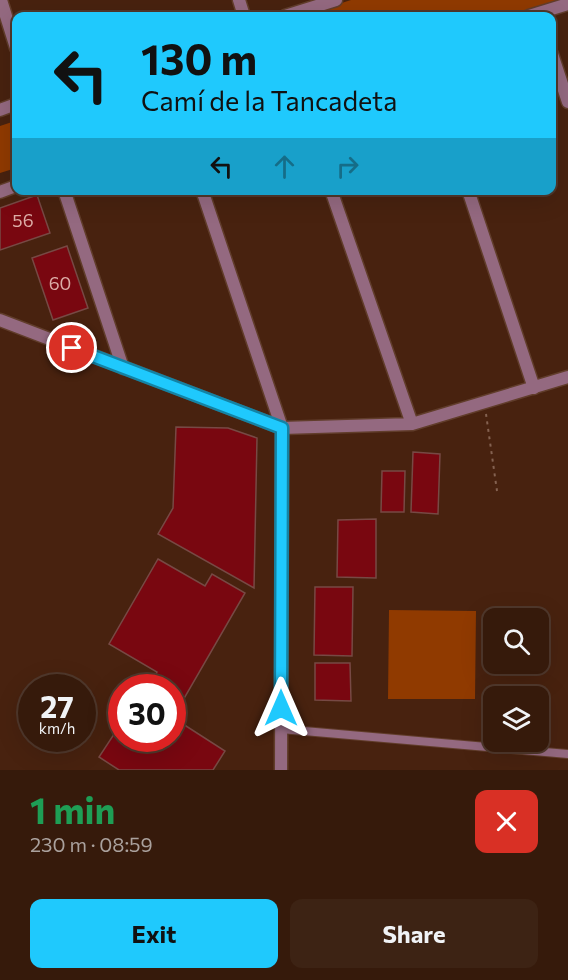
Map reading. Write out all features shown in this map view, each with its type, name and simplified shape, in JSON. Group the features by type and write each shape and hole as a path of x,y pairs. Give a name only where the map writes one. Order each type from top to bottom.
{"street":[{"path":"1,0 12,35"},
{"path":"298,12 336,0"},
{"path":"547,12 568,4"},
{"path":"556,66 568,102"},
{"path":"66,195 123,368"},
{"path":"204,195 282,428 281,770"},
{"path":"333,195 412,424"},
{"path":"470,195 534,388"},
{"path":"0,320 282,428 412,424 568,377"}],"lane":[{"path":"281,729 568,754"}],"path":[{"path":"484,403 497,491"}],"shaded area":[{"path":"351,0 558,0 521,12 314,12"},
{"path":"12,122 12,169 0,173 0,126"},
{"path":"389,610 476,611 475,699 388,699"}],"building":[{"path":"37,195 50,233 0,250 0,208"},
{"path":"67,246 88,308 53,320 32,258"},
{"path":"176,427 228,428 257,438 254,588 158,534 173,508"},
{"path":"413,452 440,454 438,514 411,512"},
{"path":"382,471 405,471 404,512 381,512"},
{"path":"376,519 376,578 337,577 338,520"},
{"path":"158,559 205,586 212,574 245,593 186,695 186,674 156,674 157,672 109,644"},
{"path":"315,587 353,587 352,656 314,655"},
{"path":"315,663 350,663 351,701 315,700"},
{"path":"186,726 225,751 213,770 119,770 99,757 108,743 108,752 186,752"}],"route":[{"path":"72,348 282,428 281,708"}]}
